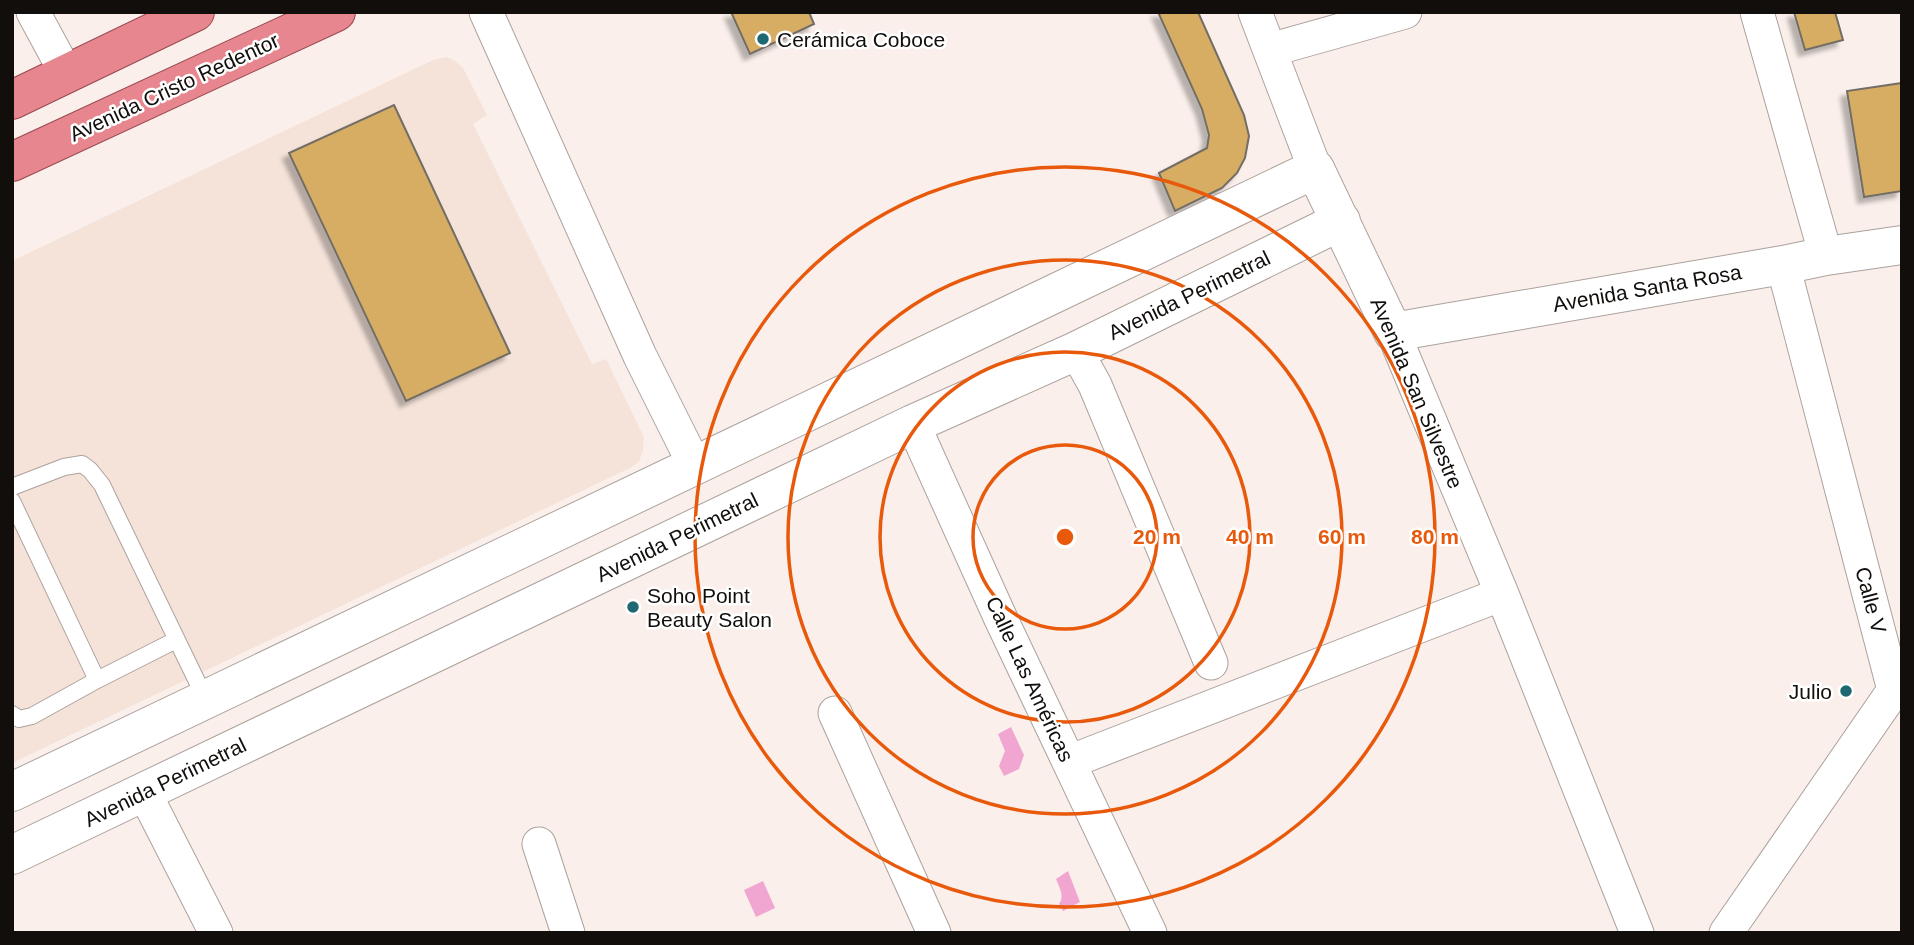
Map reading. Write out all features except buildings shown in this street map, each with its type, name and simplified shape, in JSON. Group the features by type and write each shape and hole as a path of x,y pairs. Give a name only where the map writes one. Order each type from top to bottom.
{"highway":[{"path":"12,100 195,12"},
{"name":"Avenida Cristo Redentor","path":"12,162 336,12"}],"street":[{"path":"33,12 66,73"},
{"path":"486,12 640,356 695,466"},
{"name":"Avenida San Silvestre","path":"1255,12 1315,169 1393,332 1502,594 1637,933"},
{"path":"1270,50 1405,12"},
{"path":"1757,12 1826,256"},
{"path":"12,792 1315,169"},
{"name":"Avenida Perimetral","path":"12,855 913,424 1076,351 1341,221"},
{"name":"Avenida Santa Rosa","path":"1393,332 1902,245"},
{"name":"Calle V","path":"1726,933 1894,690 1783,265"},
{"path":"1076,351 1094,385 1211,663"},
{"path":"790,421 815,471"},
{"name":"Calle Las Américas","path":"913,424 1001,620 1150,933"},
{"path":"1069,762 1502,594"},
{"path":"218,694 258,737"},
{"path":"835,713 934,933"},
{"path":"144,792 216,933"},
{"path":"539,844 568,933"}],"lane":[{"path":"12,487 64,467 82,464 90,470 102,485 176,640 218,694"},
{"path":"12,501 97,680"},
{"path":"12,714 19,719 33,716 176,640"}],"shaded area":[{"path":"446,57 463,68 487,115 473,124 592,364 606,359 644,437 639,462 12,763 12,261 433,60"},
{"path":"1011,727 1024,755 1019,769 1004,776 999,766 1005,751 998,734"},
{"path":"1068,871 1080,902 1063,911 1059,904 1061,895 1056,879"},
{"path":"763,881 775,908 756,917 744,890"}],"place":[{"name":"Cerámica Coboce","path":"763,39"},
{"name":"Soho Point Beauty Salon","path":"633,607"},
{"name":"Julio","path":"1846,691"}]}
